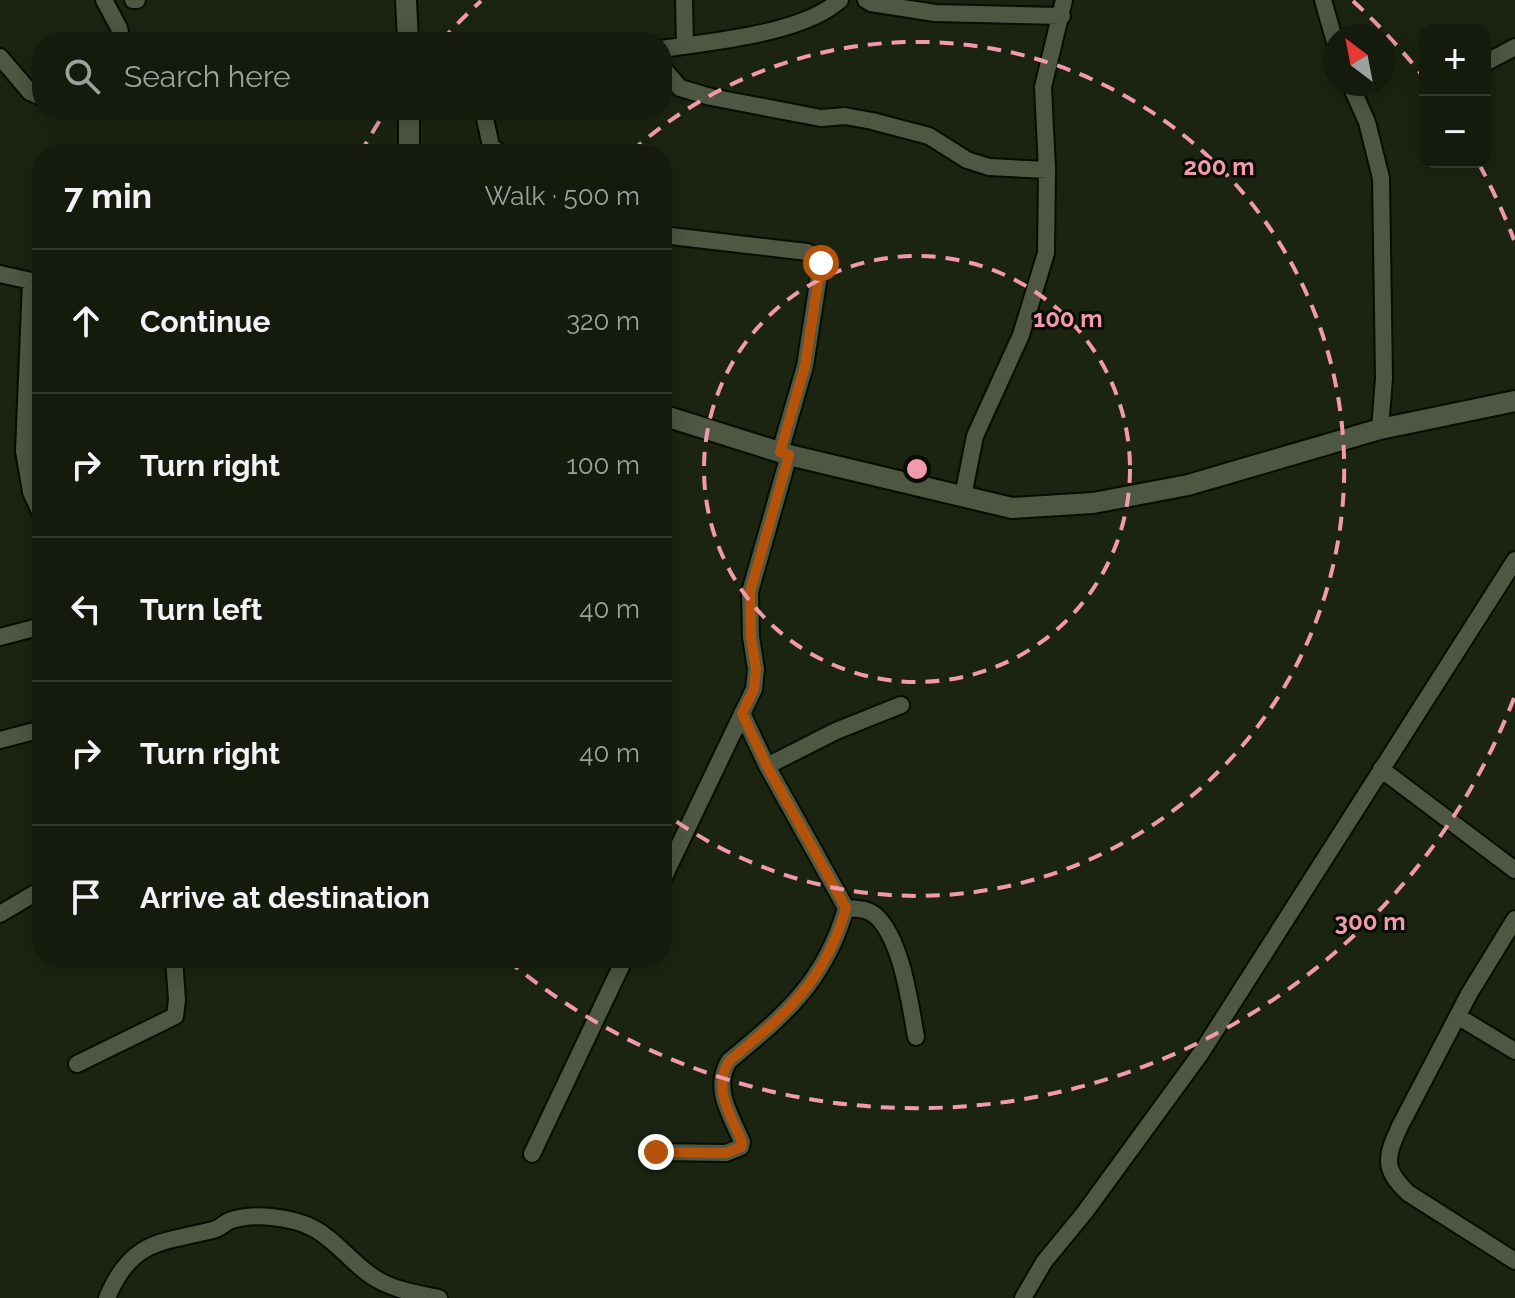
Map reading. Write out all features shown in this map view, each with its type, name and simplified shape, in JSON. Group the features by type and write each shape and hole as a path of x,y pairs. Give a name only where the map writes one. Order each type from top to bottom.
{"street":[{"path":"104,0 120,32"},
{"path":"406,0 408,32"},
{"path":"684,0 685,45"},
{"path":"672,47 792,25 821,14 840,0"},
{"path":"866,0 871,3 918,6 1063,8 1043,87 1047,170 1046,253 1021,335 975,436 963,496"},
{"path":"1323,0 1330,24"},
{"path":"1491,60 1515,47"},
{"path":"0,57 32,93"},
{"path":"672,79 680,88 711,97 821,118 845,116 929,136 967,160 989,167 1047,170"},
{"path":"1355,96 1367,122 1381,178 1384,378 1380,429"},
{"path":"409,120 409,144"},
{"path":"485,120 491,144"},
{"path":"672,236 807,252 816,256 821,263 805,366 750,592 751,637 756,669 754,689 672,860"},
{"path":"0,274 32,279"},
{"path":"32,337 24,451 32,494"},
{"path":"672,418 784,453 1012,508 1093,503 1188,485 1380,429 1515,401"},
{"path":"1023,1298 1044,1262 1085,1212 1201,1053 1515,560"},
{"path":"0,637 32,629"},
{"path":"767,766 836,731 901,705"},
{"path":"656,1152 726,1153 741,1147 742,1142 723,1098 720,1084 723,1070 729,1061 784,1016 815,977 837,941 846,908 767,766 742,713"},
{"path":"0,740 32,732"},
{"path":"1381,769 1515,870"},
{"path":"0,914 32,895"},
{"path":"846,908 866,910 877,917 889,934 899,959 916,1037"},
{"path":"1515,919 1469,994 1400,1126 1390,1147 1388,1166 1394,1180 1408,1193 1515,1261"},
{"path":"77,1064 175,1016 175,968"},
{"path":"532,1154 620,968"},
{"path":"1459,1017 1515,1051"},
{"path":"107,1298 115,1278 130,1260 158,1242 216,1230 230,1221 261,1216 298,1222 315,1229 378,1281 407,1292 439,1298"}],"route":[{"path":"656,1152 726,1153 741,1147 742,1142 723,1098 720,1084 723,1070 729,1061 784,1016 815,977 837,941 846,908 767,766 742,713 754,689 756,669 749,613 750,592 789,455 780,452 805,366 821,263"}]}
